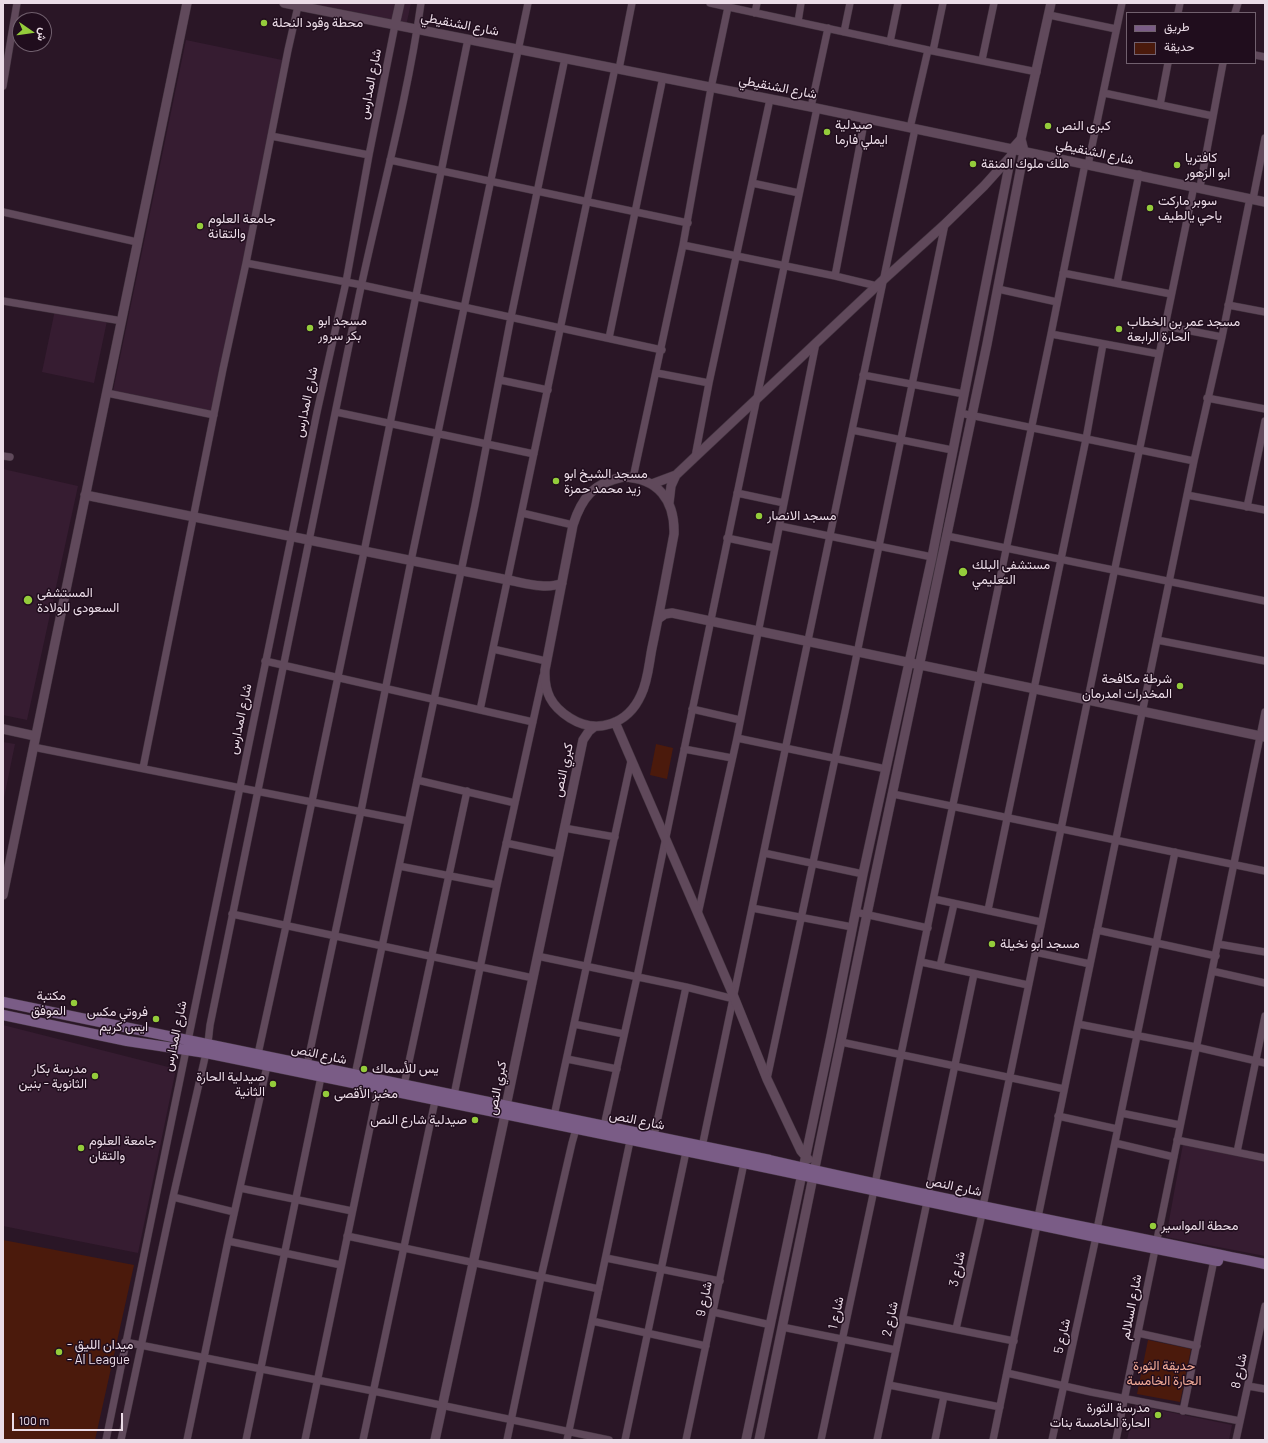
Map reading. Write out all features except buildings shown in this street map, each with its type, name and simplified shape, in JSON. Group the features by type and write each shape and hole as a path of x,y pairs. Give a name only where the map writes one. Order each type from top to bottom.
{"main road":[{"name":"شارع النص","path":"3,1002 187,1045 258,1054 454,1095 505,1111 576,1129 630,1140 687,1148 702,1147 803,1167 874,1187 982,1210 1156,1245 1265,1264"},
{"name":"شارع النص","path":"3,1015 127,1041 187,1045"},
{"name":"شارع النص","path":"207,1048 267,1066 435,1101 554,1116 654,1136 687,1148 744,1163 803,1167"},
{"name":"شارع النص","path":"1156,1245 1214,1260 1265,1270"}],"street":[{"path":"3,86 17,3"},
{"path":"3,895 187,3"},
{"name":"شارع الشنقيطي","path":"284,3 866,118 1012,152 1024,151 1139,174 1265,202"},
{"name":"شارع المدارس","path":"106,1440 265,661 346,282 369,155 400,3"},
{"path":"121,1440 173,1197 207,1048 210,1025 257,791 362,285 418,29 421,3"},
{"path":"307,1065 361,812 411,561 528,3"},
{"path":"480,710 632,3"},
{"path":"711,3 1037,72"},
{"path":"755,13 757,3"},
{"path":"798,22 802,3"},
{"path":"844,32 850,3"},
{"path":"890,42 898,3"},
{"path":"702,1147 852,430 880,283 930,50 943,3"},
{"path":"982,60 994,3"},
{"path":"652,484 676,474 695,457 984,186 1021,139 1051,3"},
{"name":"شارع 1","path":"821,1440 1063,273 1104,93 1122,3"},
{"path":"143,768 298,6"},
{"path":"633,478 662,350 688,223 711,88 728,7"},
{"path":"1049,15 1116,29"},
{"path":"604,1126 666,839 799,193 828,28"},
{"path":"258,1054 364,552 468,39"},
{"path":"355,1075 400,866 565,58"},
{"path":"1160,104 1168,64"},
{"name":"شارع 3","path":"956,1330 1115,570 1171,294 1213,116 1223,64"},
{"path":"609,338 663,77"},
{"path":"1104,93 1213,116"},
{"path":"695,457 709,383 770,99"},
{"path":"835,276 866,118"},
{"path":"271,136 369,155"},
{"path":"993,1440 1058,1116 1207,398 1222,337 1265,138"},
{"path":"759,1440 998,289 1024,151 1021,139"},
{"path":"746,1440 771,1325 863,874 932,557 1012,152"},
{"path":"390,160 688,223"},
{"path":"1117,283 1139,174"},
{"path":"752,183 799,193"},
{"path":"3,212 137,242"},
{"path":"767,1079 814,863 945,224"},
{"path":"683,245 835,276 880,283"},
{"path":"246,263 362,285 562,327 662,350"},
{"path":"1063,273 1171,294"},
{"path":"998,289 1057,302"},
{"path":"3,301 122,321"},
{"path":"1228,305 1265,312"},
{"path":"1165,326 1222,337"},
{"path":"1051,334 1159,354"},
{"path":"698,914 737,738 816,343"},
{"path":"988,910 1086,439 1103,344"},
{"path":"657,373 709,383"},
{"path":"863,375 964,394"},
{"path":"500,380 548,390"},
{"path":"107,393 214,415"},
{"path":"1207,398 1265,409"},
{"path":"336,412 534,454"},
{"path":"960,413 1194,461"},
{"path":"1247,507 1265,421"},
{"path":"852,430 952,450"},
{"path":"669,504 671,486 676,474"},
{"path":"454,1095 497,885 559,599 573,525 581,505 594,489 603,483 614,479 633,478 652,484 665,497 669,504 673,518 674,534 658,619 645,685 641,695 628,713 616,722 594,727 588,731 583,740"},
{"path":"737,493 784,503"},
{"path":"85,495 508,580 544,586 562,583"},
{"path":"1187,495 1265,510"},
{"path":"522,513 573,525"},
{"path":"780,526 932,557"},
{"path":"947,536 1265,601"},
{"path":"727,538 775,548"},
{"path":"544,586 559,599"},
{"path":"662,598 679,615"},
{"path":"658,619 668,613 710,621 1262,737"},
{"path":"1157,640 1265,661"},
{"path":"493,649 546,660"},
{"path":"265,661 533,722"},
{"path":"544,670 545,687 549,698 558,708 577,722 594,727"},
{"path":"692,709 740,720"},
{"name":"شارع السلالم","path":"1116,1440 1216,956 1233,865 1262,737 1265,712"},
{"path":"577,722 583,740"},
{"path":"616,722 767,1079 801,1151 803,1167"},
{"path":"3,729 35,736"},
{"path":"737,738 886,769"},
{"name":"كبري النص","path":"435,1440 583,740"},
{"path":"33,747 408,821"},
{"path":"684,749 732,758"},
{"path":"554,1116 631,760"},
{"path":"417,780 515,803"},
{"path":"404,1085 467,792"},
{"path":"893,794 1265,871"},
{"path":"564,828 615,837"},
{"path":"506,843 558,854"},
{"name":"شارع 5","path":"1052,1440 1115,1143 1174,852"},
{"path":"764,853 863,874"},
{"path":"400,866 497,885"},
{"path":"934,899 1041,922"},
{"path":"940,966 954,904"},
{"path":"752,908 852,927"},
{"path":"855,912 928,928"},
{"path":"232,914 533,978"},
{"path":"1097,930 1216,956"},
{"path":"1218,944 1265,952"},
{"path":"1035,952 1090,964"},
{"path":"537,956 734,998"},
{"path":"921,962 1028,985"},
{"path":"1212,971 1265,983"},
{"name":"شارع 2","path":"877,1440 974,974"},
{"path":"654,1136 686,987"},
{"path":"1237,1152 1265,1016"},
{"path":"574,1024 624,1034"},
{"path":"1078,1024 1196,1047 1265,1063"},
{"path":"841,1042 1064,1089"},
{"path":"567,1059 617,1069"},
{"path":"187,1440 228,1240 263,1077 267,1066"},
{"path":"246,1440 322,1077"},
{"path":"305,1440 378,1089"},
{"path":"362,1440 435,1101"},
{"path":"1121,1113 1180,1125"},
{"path":"1058,1116 1117,1129"},
{"path":"507,1440 541,1277 576,1129"},
{"path":"567,1440 630,1140"},
{"path":"1177,1140 1265,1158"},
{"path":"1115,1143 1174,1156"},
{"path":"625,1440 687,1148"},
{"name":"شارع 9","path":"686,1440 744,1163"},
{"path":"803,1167 814,1171"},
{"path":"240,1188 352,1211"},
{"path":"173,1197 234,1212"},
{"path":"347,1236 599,1289"},
{"path":"228,1240 341,1264"},
{"path":"606,1258 720,1281"},
{"path":"1183,1411 1214,1260"},
{"name":"شارع 8","path":"1236,1440 1265,1306"},
{"path":"713,1312 771,1325"},
{"path":"903,1319 1014,1341"},
{"path":"592,1322 706,1346"},
{"path":"782,1327 896,1350"},
{"path":"1138,1333 1197,1346"},
{"path":"125,1342 609,1440"},
{"path":"1007,1373 1183,1411 1240,1421"},
{"path":"889,1385 1000,1407"},
{"path":"1248,1386 1265,1390"},
{"path":"935,1440 944,1396"}],"shaded area":[{"path":"284,3 411,3 406,26"},
{"name":"جامعة العلوم والتقانة","path":"186,40 287,61 214,412 113,391"},
{"path":"55,310 107,321 94,383 42,372"},
{"name":"المستشفى السعودى للولادة","path":"3,469 78,486 27,720 3,715"},
{"path":"3,742 15,744 3,803"},
{"name":"جامعة العلوم والتقان","path":"3,1025 176,1069 138,1253 3,1226"},
{"path":"1183,1144 1265,1162 1265,1256 1166,1237"},
{"name":"مدرسة الثورة الحارة الخامسة بنات","path":"1135,1405 1232,1425 1229,1440 1127,1440"}],"green space":[{"path":"656,744 673,748 667,779 650,775"},
{"name":"- ميدان الليق - Al League","path":"3,1240 134,1265 95,1440 3,1440"},
{"name":"حديقة الثورة الحارة الخامسة","path":"1148,1340 1191,1349 1180,1402 1137,1394"}],"place":[{"name":"محطة وقود النحلة","path":"264,23"},
{"name":"كبرى النص","path":"1048,126"},
{"name":"صيدلية ايملي فارما","path":"827,132"},
{"name":"ملك ملوك المنقة","path":"973,164"},
{"name":"كافتريا ابو الزهور","path":"1177,165"},
{"name":"سوبر ماركت ياحي يالطيف","path":"1150,208"},
{"name":"جامعة العلوم والتقانة","path":"200,226"},
{"name":"مسجد ابو بكر سرور","path":"310,328"},
{"name":"مسجد عمر بن الخطاب الحارة الرابعة","path":"1119,329"},
{"name":"مسجد الشيخ ابو زيد محمد حمزة","path":"556,481"},
{"name":"مسجد الانصار","path":"759,516"},
{"name":"مستشفى البلك التعليمي","path":"963,572"},
{"name":"المستشفى السعودى للولادة","path":"28,600"},
{"name":"شرطة مكافحة المخدرات امدرمان","path":"1180,686"},
{"name":"مسجد ابو نخيلة","path":"992,944"},
{"name":"مكتبة الموفق","path":"74,1003"},
{"name":"فروتي مكس ايس كريم","path":"156,1019"},
{"name":"يس للأسماك","path":"364,1069"},
{"name":"مدرسة بكار الثانوية - بنين","path":"95,1076"},
{"name":"صيدلية الحارة الثانية","path":"273,1084"},
{"name":"مخبز الأقصى","path":"326,1094"},
{"name":"صيدلية شارع النص","path":"475,1120"},
{"name":"جامعة العلوم والتقان","path":"81,1148"},
{"name":"محطة المواسير","path":"1153,1226"},
{"name":"- ميدان الليق - Al League","path":"59,1352"},
{"name":"مدرسة الثورة الحارة الخامسة بنات","path":"1158,1415"}]}
